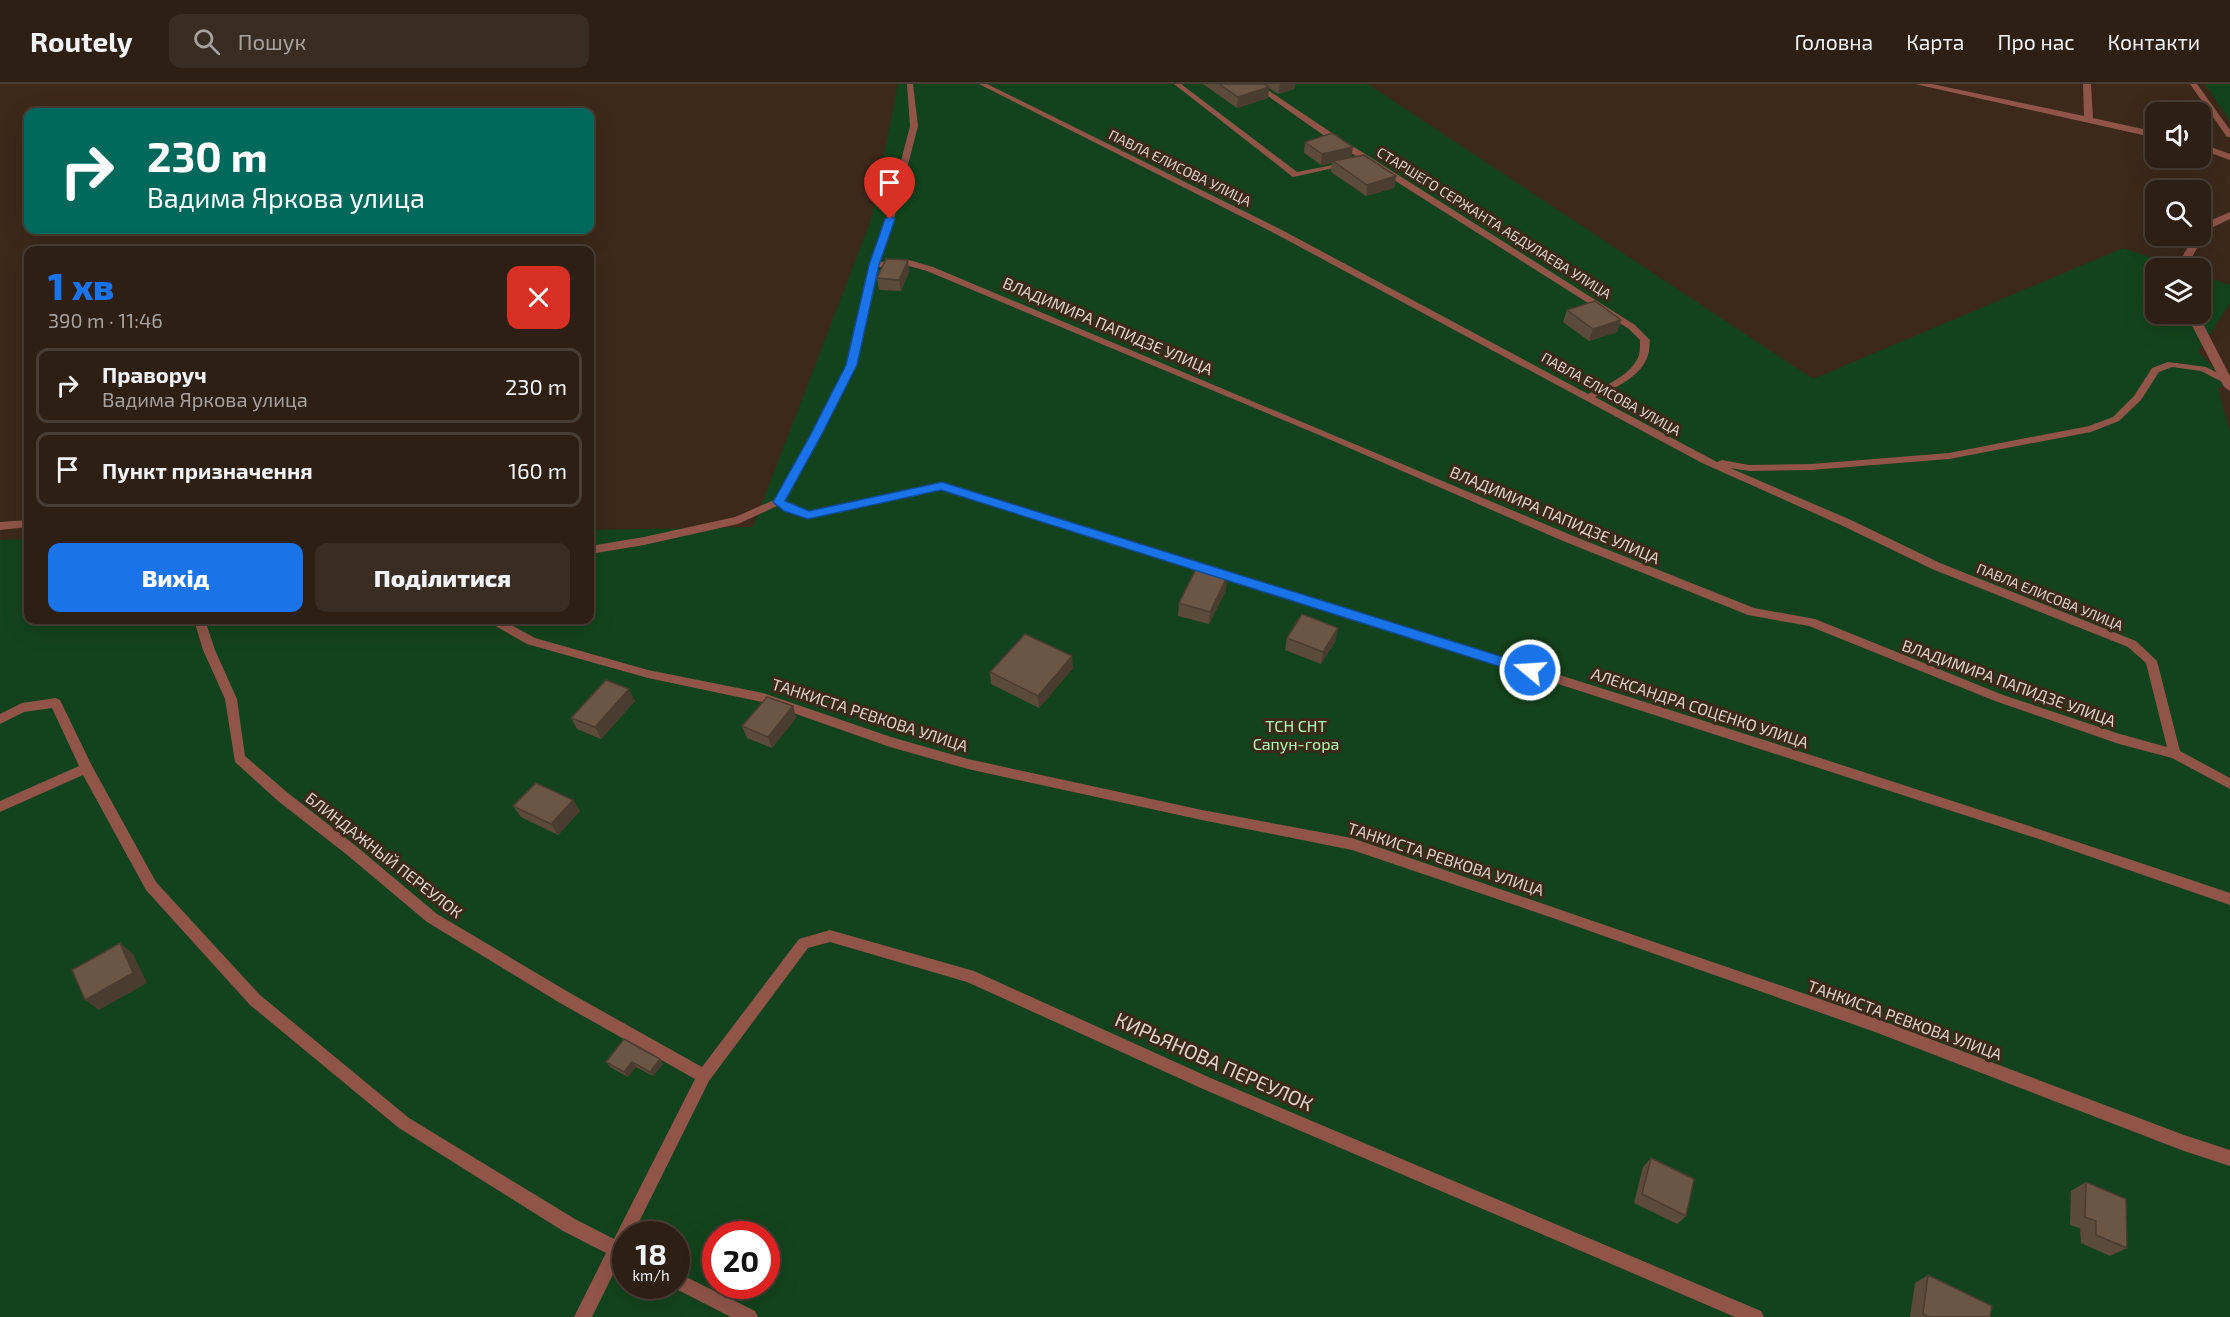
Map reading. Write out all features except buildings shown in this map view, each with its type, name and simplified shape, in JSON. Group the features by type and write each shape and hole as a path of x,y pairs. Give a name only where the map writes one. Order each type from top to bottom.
{"street":[{"path":"1919,84 2145,133"},
{"path":"2087,84 2089,120"},
{"path":"2211,150 2230,157"},
{"path":"2211,224 2230,215"},
{"path":"2197,324 2229,385"}],"lane":[{"path":"594,549 644,541 738,520 778,502 817,434 851,365 874,265 890,219 914,126 910,84"},
{"name":"ПАВЛА ЕЛИСОВА УЛИЦА","path":"982,84 1277,231 1706,461 1936,566 2132,644 2151,662 2175,754"},
{"path":"1177,84 1296,175 1369,160"},
{"name":"СТАРШЕГО СЕРЖАНТА АБДУЛАЕВА УЛИЦА","path":"1254,84 1632,327 1645,340 1644,356 1632,371 1616,383 1588,397"},
{"path":"2193,84 2230,135"},
{"name":"ВЛАДИМИРА ПАПИДЗЕ УЛИЦА","path":"874,265 909,263 930,269 1567,538 1752,612 1811,622 1999,698 2119,740 2175,754 2230,784"},
{"path":"1706,461 1749,468 1811,467 1949,456 2091,429 2116,418 2138,398 2155,370 2171,364 2202,369 2229,385"},
{"name":"АЛЕКСАНДРА СОЦЕНКО УЛИЦА","path":"778,502 808,515 942,486 1485,656 2045,836 2230,899"},
{"path":"0,526 24,524"},
{"name":"БЛИНДАЖНЫЙ ПЕРЕУЛОК","path":"200,624 209,650 231,699 239,758 432,918 565,998 704,1076"},
{"name":"ТАНКИСТА РЕВКОВА УЛИЦА","path":"501,624 531,640 648,674 763,698 890,742 969,764 1202,815 1352,844 1853,1017 2184,1143 2230,1158"},
{"path":"0,718 22,708 56,703 86,768 151,886 255,1000 404,1123 569,1225 612,1246"},
{"path":"0,807 86,768"},
{"name":"КИРЬЯНОВА ПЕРЕУЛОК","path":"635,1221 704,1076 804,943 830,936 969,976 1208,1084 1755,1317"},
{"name":"КИРЬЯНОВА ПЕРЕУЛОК","path":"583,1317 612,1267"},
{"path":"690,1287 749,1317"}],"green space":[{"name":"ТСН СНТ Сапун-гора","path":"898,84 1368,84 1813,379 2123,248 2152,258 2145,258 2145,324 2211,324 2211,278 2230,285 2230,303 2198,352 2228,382 2218,389 2230,432 2230,1317 0,1317 0,540 24,539 24,624 594,624 594,530 753,527 871,220"},
{"path":"2205,84 2230,84 2230,121"}],"route":[{"path":"890,219 874,265 851,365 817,434 778,502 808,515 942,486 1530,670"}]}
